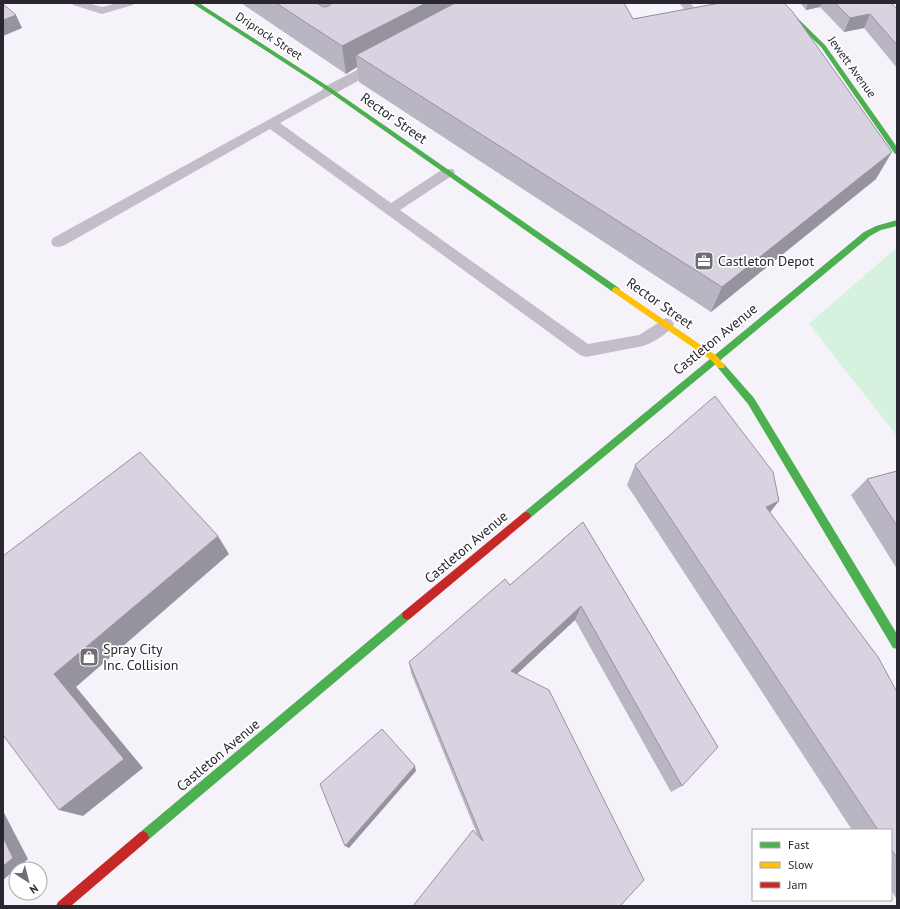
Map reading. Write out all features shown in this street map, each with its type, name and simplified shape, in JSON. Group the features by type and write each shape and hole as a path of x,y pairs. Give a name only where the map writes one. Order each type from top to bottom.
{"street":[{"name":"Driprock Street","path":"195,3 330,90"},
{"name":"Jewett Avenue","path":"779,3 823,46 897,152"},
{"path":"330,90 393,56"},
{"name":"Rector Street","path":"330,90 714,358 752,401 897,644"},
{"name":"Castleton Avenue","path":"62,906 183,802 714,358 867,234 879,228 897,223"}],"lane":[{"path":"77,3 102,11 129,3"},
{"path":"684,3 698,19"},
{"path":"58,242 330,90"},
{"path":"271,123 586,351 644,340 666,324"},
{"path":"390,210 448,172"}],"green space":[{"path":"895,249 897,249 897,436 809,324"}],"building":[{"path":"276,3 317,3 323,7 329,6 332,3 426,3 342,46"},
{"path":"455,3 624,3 633,19 720,3 784,3 792,11 892,152 722,287 356,55"},
{"path":"835,3 891,3 897,9 897,45 870,14 850,18"},
{"path":"3,4 16,15 3,20"},
{"path":"715,396 773,472 779,501 766,507 878,657 897,692 897,858 892,850 892,829 877,829 635,465"},
{"path":"140,452 218,536 54,674 124,759 59,810 3,735 3,556"},
{"path":"897,471 897,526 867,479"},
{"path":"583,522 718,747 682,786 581,606 511,671 549,690 644,880 620,906 413,906 473,830 483,841 409,662 505,579 510,585"},
{"path":"382,729 415,766 345,846 320,784"},
{"path":"3,837 13,858 3,866"}],"traffic: fast":[{"path":"195,3 330,90 616,290"},
{"path":"779,3 823,46 897,152"},
{"path":"526,516 867,234 879,228 897,223"},
{"path":"721,366 751,401 897,644"},
{"path":"143,837 407,615"}],"traffic: slow":[{"path":"616,290 714,358 721,366"}],"traffic: jam":[{"path":"407,615 526,516"},
{"path":"62,906 143,837"}],"place":[{"name":"Castleton Depot","path":"704,261"},
{"name":"Spray City Inc. Collision","path":"89,657"}]}
